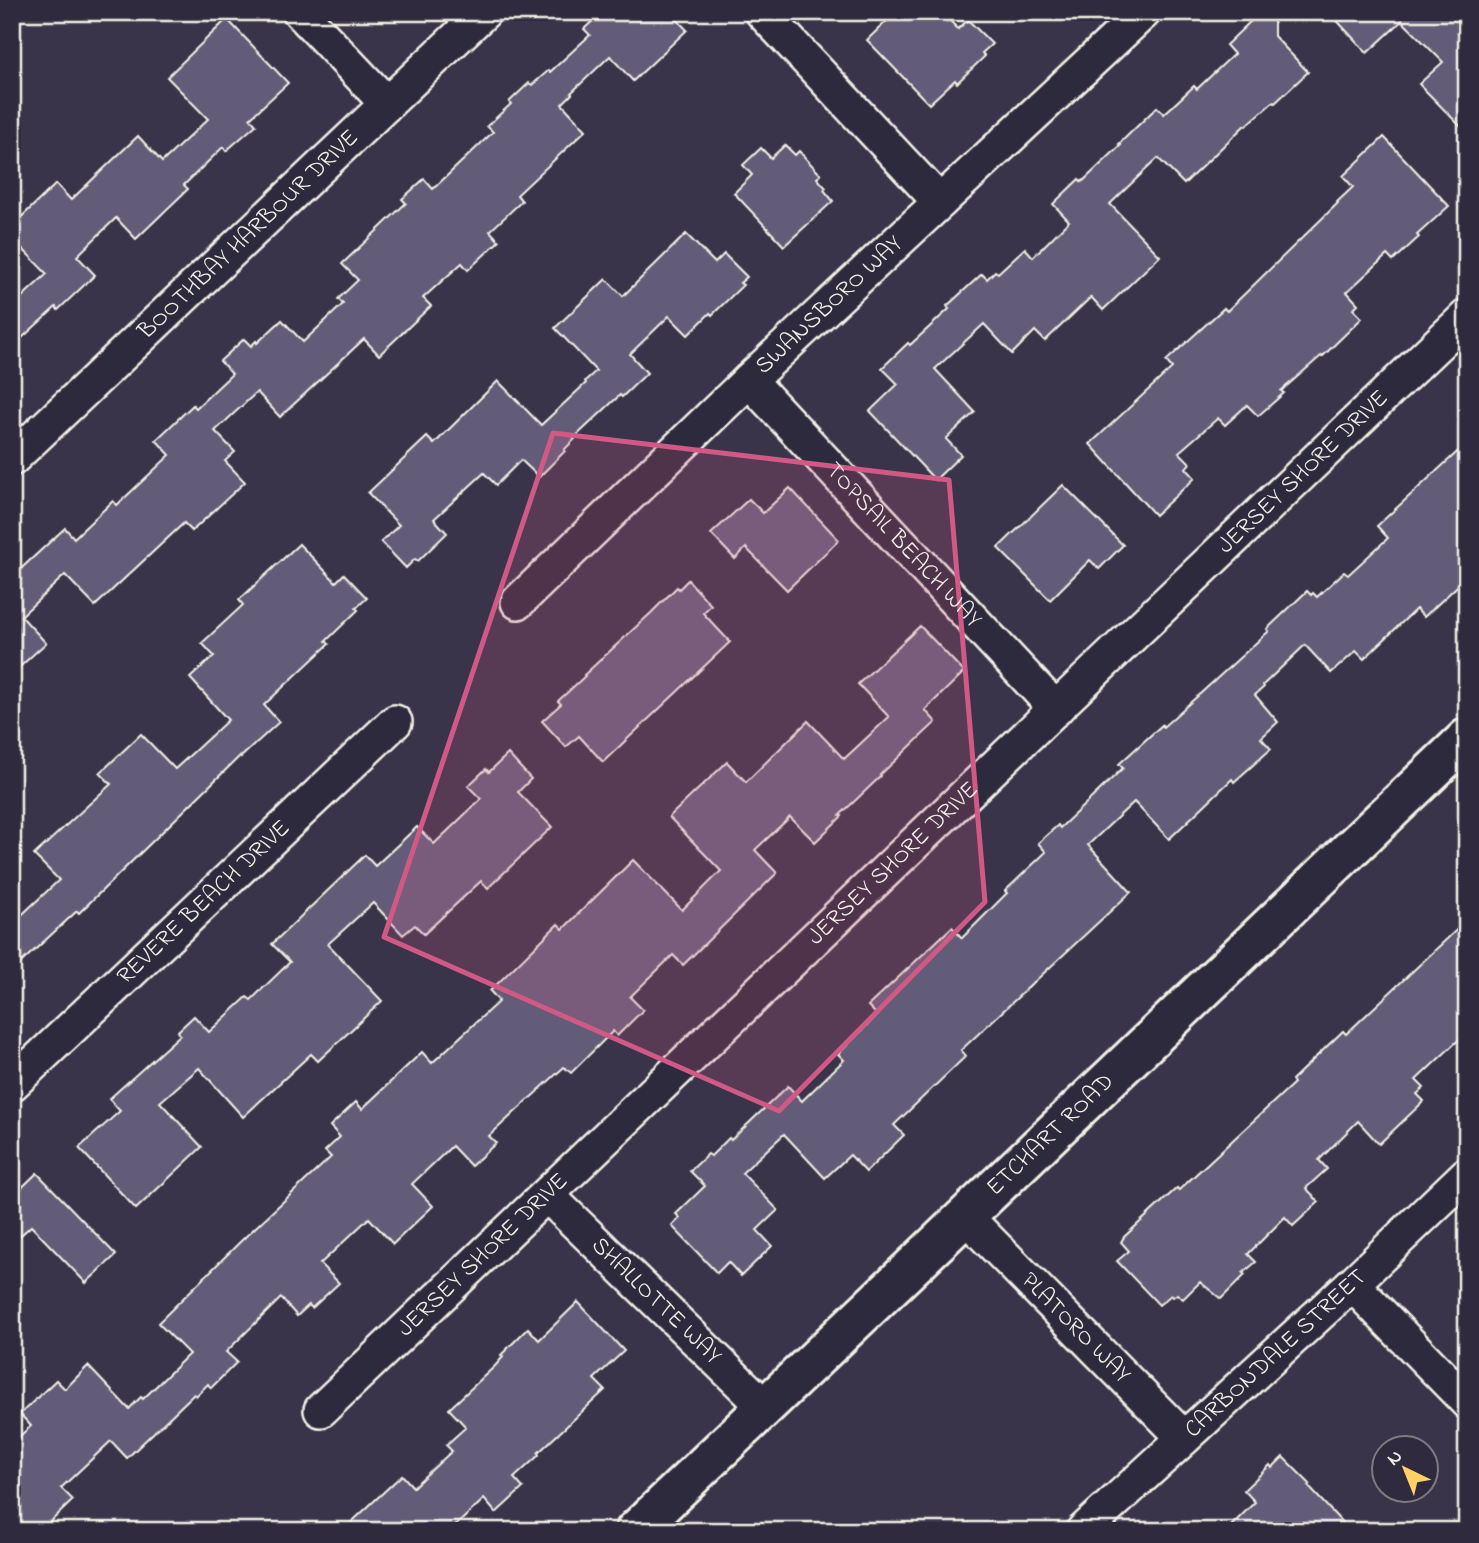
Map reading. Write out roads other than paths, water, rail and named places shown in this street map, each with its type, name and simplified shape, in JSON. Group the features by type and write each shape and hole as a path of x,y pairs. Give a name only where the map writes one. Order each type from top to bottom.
{"street":[{"path":"300,12 387,104"},
{"name":"BOOTHBAY HARBOUR DRIVE","path":"12,459 484,12"},
{"path":"762,12 940,202"},
{"name":"SWANSBORO WAY","path":"518,602 750,380 1144,12"},
{"name":"JERSEY SHORE DRIVE","path":"321,1410 1467,316"},
{"name":"TOPSAIL BEACH WAY","path":"750,380 1056,709"},
{"name":"REVERE BEACH DRIVE","path":"12,1084 395,722"},
{"name":"ETCHART ROAD","path":"635,1531 1467,738"},
{"name":"CARBONDALE STREET","path":"1083,1531 1352,1284 1467,1174"},
{"name":"SHALLOTTE WAY","path":"547,1195 765,1407"},
{"name":"PLATORO WAY","path":"965,1217 1184,1438"},
{"path":"1352,1284 1467,1402"}]}
